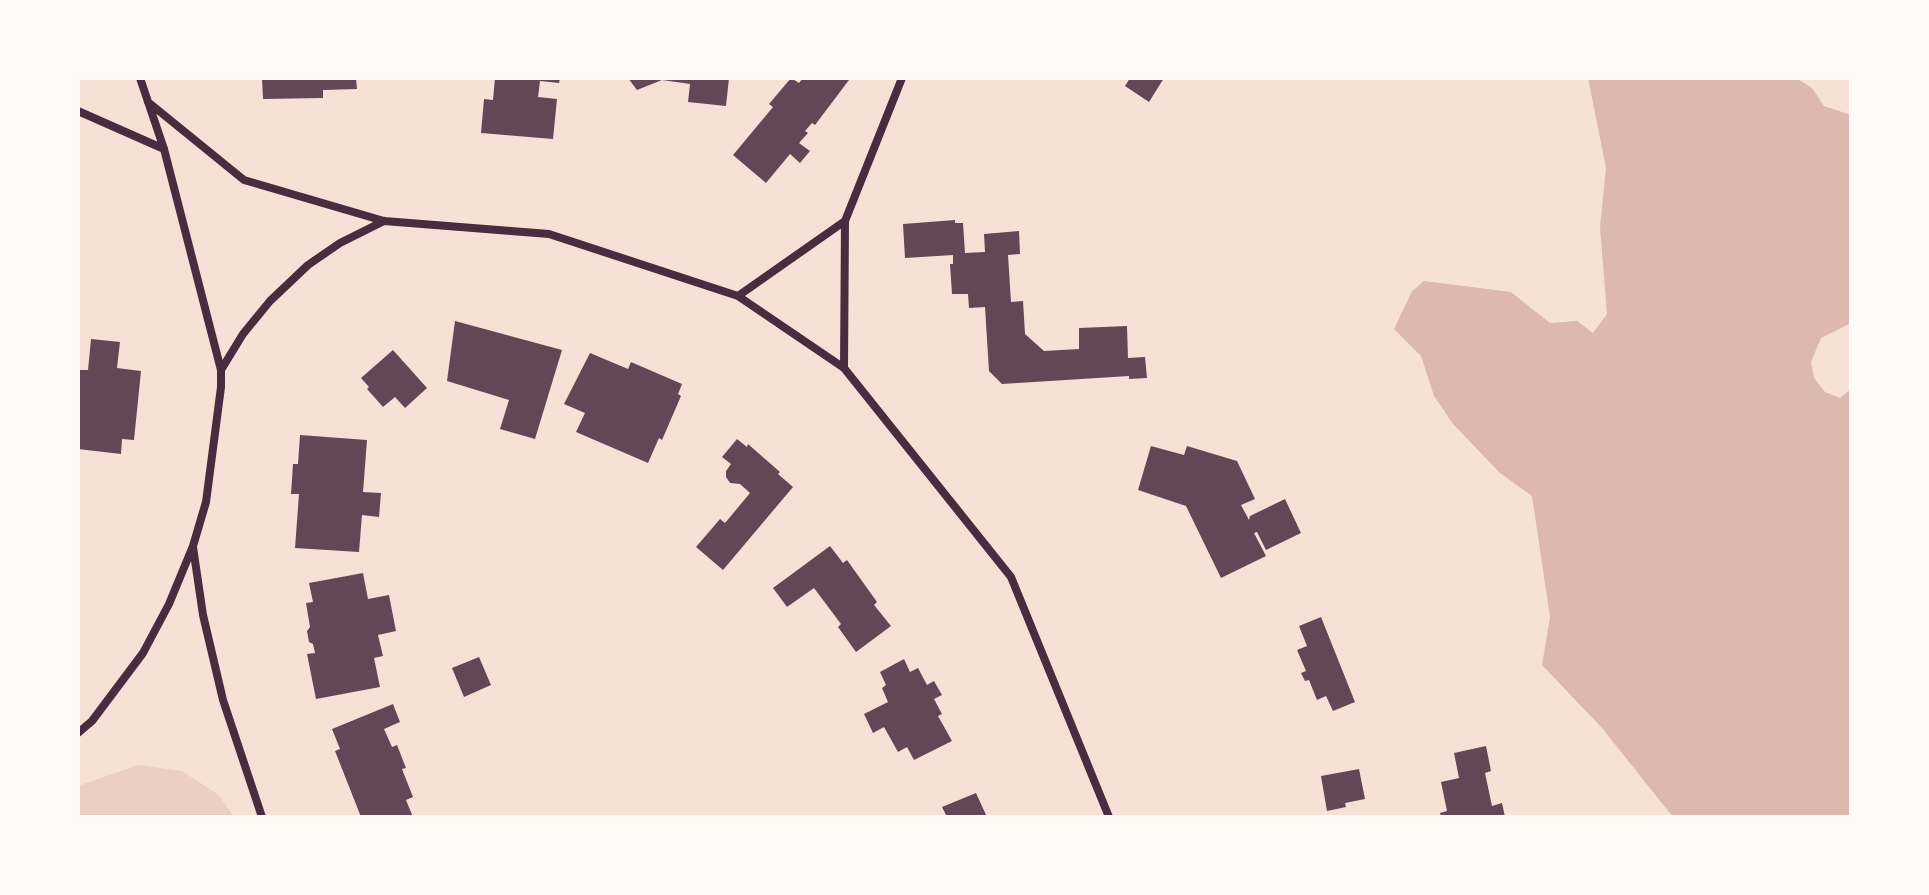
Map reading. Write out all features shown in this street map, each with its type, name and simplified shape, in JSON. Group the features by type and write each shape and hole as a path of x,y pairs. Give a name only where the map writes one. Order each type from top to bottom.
{"street":[{"path":"78,733 92,721 143,653 169,604 193,546 206,502 221,370 164,149 140,78"},
{"path":"844,368 845,221 902,78"},
{"path":"148,102 244,180 384,221 549,234 738,296 844,368 1011,577 1109,817"},
{"path":"78,111 164,149"},
{"path":"221,370 243,334 270,301 308,265 340,243 384,221"},
{"path":"738,296 845,221"},
{"path":"193,546 203,615 223,700 262,817"}],"shaded area":[{"path":"1588,78 1796,78 1812,88 1824,106 1851,115 1851,323 1821,338 1811,362 1814,378 1825,392 1840,398 1851,389 1851,817 1673,817 1602,728 1542,665 1550,617 1532,496 1500,473 1453,424 1434,396 1421,356 1394,329 1412,291 1424,281 1511,292 1550,323 1577,321 1593,333 1607,314 1600,227 1606,168"},
{"path":"138,765 182,771 219,795 234,817 78,817 78,786"}],"building":[{"path":"262,78 356,78 357,89 323,90 323,98 263,99"},
{"path":"495,78 560,78 559,83 540,81 538,97 557,99 553,139 481,133 484,99 493,100"},
{"path":"628,78 729,78 726,106 688,102 690,84 662,80 637,90"},
{"path":"791,78 799,83 803,78 849,80 815,125 812,123 805,131 808,133 799,143 810,151 800,163 790,154 766,183 733,155 773,107 769,104"},
{"path":"1130,78 1164,78 1149,102 1125,86"},
{"path":"955,220 955,223 963,223 965,253 985,252 984,234 1019,231 1020,254 1008,255 1011,302 1023,301 1025,334 1044,351 1079,349 1079,328 1127,326 1128,358 1145,357 1147,378 1129,379 1129,376 1002,384 989,371 985,307 969,308 968,294 952,294 950,264 953,264 953,255 905,258 903,224"},
{"path":"455,321 562,350 535,439 500,429 509,400 447,381"},
{"path":"91,339 120,342 117,368 141,371 134,440 122,439 121,454 78,449 80,370 88,370"},
{"path":"393,350 427,388 405,408 395,397 383,407 361,378"},
{"path":"590,353 628,369 631,362 682,384 678,394 681,396 648,463 576,432 585,413 564,404"},
{"path":"300,435 367,440 363,492 381,493 379,517 362,515 359,552 295,548 299,494 291,494 293,464 298,464"},
{"path":"737,439 747,447 748,444 793,487 723,570 696,547 720,519 725,523 750,493 740,484 730,483 726,477 731,464 722,457"},
{"path":"1151,446 1184,455 1187,446 1237,461 1255,499 1241,505 1249,520 1250,516 1285,499 1301,533 1266,550 1257,532 1254,533 1266,556 1221,578 1186,506 1138,490"},
{"path":"830,546 843,563 847,560 877,602 874,605 891,626 856,652 838,627 841,624 814,588 787,607 773,588"},
{"path":"363,573 368,599 389,595 396,631 378,635 383,656 374,658 380,687 316,699 307,654 315,653 307,631 310,627 306,603 313,602 309,583"},
{"path":"1321,617 1355,702 1333,711 1326,696 1317,700 1309,680 1305,681 1301,673 1306,671 1297,650 1307,646 1299,626"},
{"path":"479,657 491,685 464,697 452,668"},
{"path":"904,659 910,672 918,668 927,685 934,681 942,695 934,699 942,714 938,716 952,741 914,760 907,747 898,752 884,727 873,733 864,714 888,702 882,688 886,685 880,672"},
{"path":"393,704 400,722 384,729 392,747 397,745 406,768 402,769 413,797 406,800 413,817 361,817 335,751 340,749 332,729"},
{"path":"1486,746 1491,771 1485,773 1492,806 1502,803 1505,817 1441,817 1440,813 1447,811 1441,782 1459,778 1454,753"},
{"path":"1359,769 1365,799 1327,811 1321,776"},
{"path":"976,793 987,817 947,817 942,807"}]}
